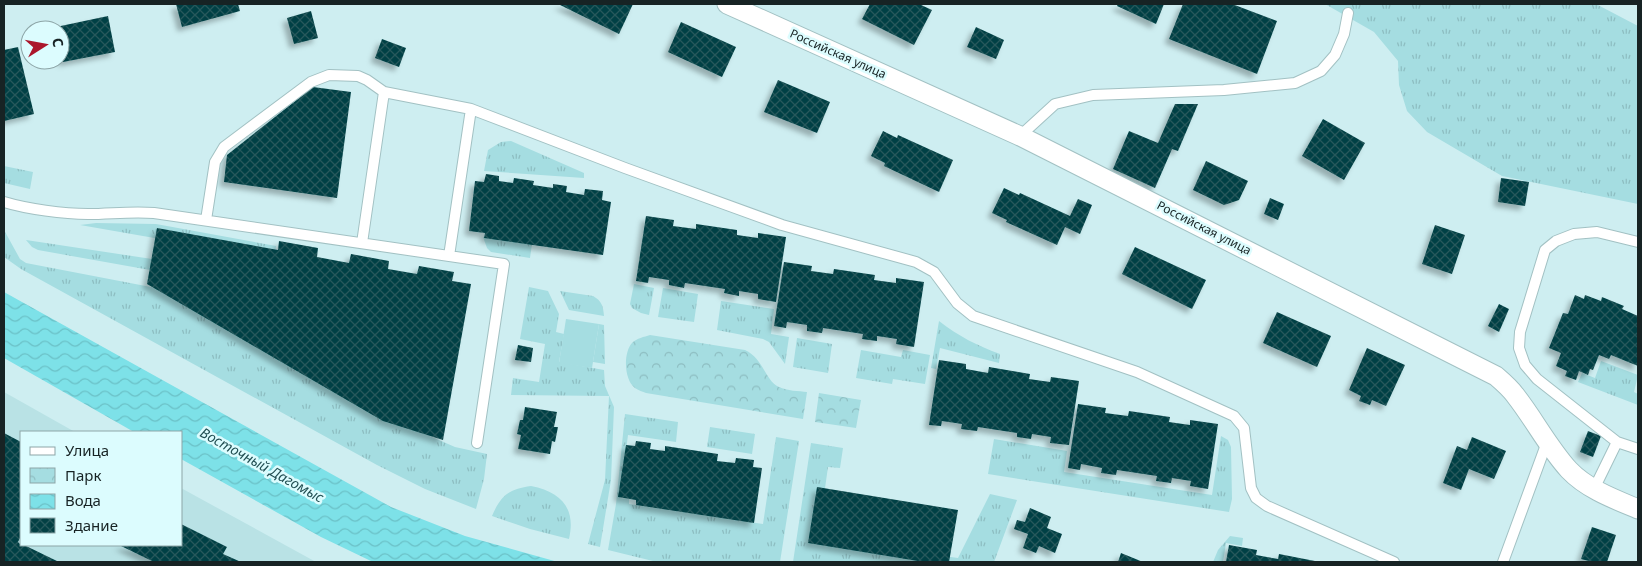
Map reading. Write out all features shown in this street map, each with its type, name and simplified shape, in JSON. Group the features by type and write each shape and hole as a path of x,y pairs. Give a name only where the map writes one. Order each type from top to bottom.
{"street":[{"name":"Российская улица","path":"727,4 1020,136 1496,376 1515,394 1547,442 1570,471 1611,498 1638,509"}],"lane":[{"path":"1020,136 1055,104 1093,95 1224,90 1295,83 1322,71 1335,55 1344,34 1348,13"},
{"path":"206,220 215,162 224,147 311,82 329,75 358,76 384,92 471,108 625,168 782,225 916,262 934,272 957,302 973,316 1137,372 1234,416 1244,428 1250,488 1256,498 1267,506 1394,562"},
{"path":"362,243 384,92"},
{"path":"449,256 471,108"},
{"path":"4,202 18,206 86,214 136,212 206,220 504,264 477,443"},
{"path":"1638,242 1597,232 1574,234 1556,241 1544,250 1520,332 1520,348 1525,366 1537,379 1617,442 1638,449"},
{"path":"1503,562 1547,442"},
{"path":"1594,488 1617,442"}],"shaded area":[{"path":"4,392 73,431 20,431 20,546 182,546 182,489 316,562 4,562"}],"green space":[{"path":"1325,4 1596,4 1638,26 1638,204 1502,176 1427,132 1407,111 1399,85 1398,61 1374,32"},
{"path":"511,141 584,173 584,178 484,171 488,150 501,142"},
{"path":"4,166 33,172 30,189 4,183"},
{"path":"96,223 156,224 276,246 274,259 80,225"},
{"path":"4,230 20,259 26,263 156,288 409,427 455,447 487,454 484,479 476,509 425,489 377,465 21,269 4,257"},
{"path":"483,237 532,244 530,258 491,252 487,248"},
{"path":"26,240 152,259 150,270 38,250 32,247"},
{"path":"634,284 654,288 649,315 632,308 630,304"},
{"path":"529,287 548,291 559,314 556,332 564,334 559,362 604,370 605,386 614,407 611,480 600,547 588,544 605,480 609,396 511,395 513,378 539,382 545,344 520,339"},
{"path":"663,288 698,294 694,322 658,317"},
{"path":"560,291 593,296 602,304 604,316 569,310"},
{"path":"721,301 774,309 771,334 789,337 785,364 769,342 763,339 717,330"},
{"path":"566,319 599,324 592,368 559,363"},
{"path":"939,321 968,340 1000,354 999,363 940,348 936,369 931,368"},
{"path":"599,324 604,325 605,364 593,362"},
{"path":"650,335 745,350 756,359 774,384 786,389 807,392 803,419 646,393 636,389 631,384 627,373 627,353 634,341"},
{"path":"797,338 832,344 828,373 793,367"},
{"path":"861,350 901,357 903,350 930,355 925,384 893,379 892,384 856,378"},
{"path":"1601,361 1638,375 1634,392 1638,394 1638,405 1578,382 1582,373 1595,378"},
{"path":"819,393 861,400 856,428 815,422"},
{"path":"625,414 678,422 676,442 628,435 620,498 629,499 629,504 763,524 776,437 799,441 780,562 657,562 608,550 616,504"},
{"path":"710,427 755,434 752,454 707,447"},
{"path":"1221,436 1228,440 1231,447 1232,499 1229,512 988,474 994,439 1067,451 1064,472 1212,495"},
{"path":"811,443 843,448 840,468 828,467 818,538 958,558 990,494 1017,500 994,562 793,562"},
{"path":"531,486 551,493 564,503 570,519 569,539 530,529 492,516 502,498 507,494 517,489"},
{"path":"1230,536 1243,538 1242,546 1226,543 1223,562 1213,562 1218,550"}],"water":[{"name":"Восточный Дагомыс","path":"4,292 391,507 465,536 558,562 373,562 321,537 182,460 182,431 132,431 4,358"}],"building":[{"path":"176,4 238,4 240,11 182,27"},
{"path":"558,4 633,4 619,34"},
{"path":"870,4 919,4 932,10 914,45 862,19"},
{"path":"1118,4 1164,4 1156,24 1117,6"},
{"path":"1183,4 1232,4 1277,21 1257,74 1169,39"},
{"path":"311,11 318,38 294,44 287,18"},
{"path":"108,16 115,52 70,61 70,24"},
{"path":"681,22 736,47 722,77 668,52"},
{"path":"976,27 1004,40 996,59 967,47"},
{"path":"382,39 406,48 399,67 375,58"},
{"path":"18,47 20,70 23,70 34,114 4,121 4,50"},
{"path":"778,80 830,102 817,133 764,112"},
{"path":"313,87 351,92 337,198 224,182 227,155"},
{"path":"1175,104 1198,104 1178,151 1172,149 1155,188 1113,169 1129,131 1158,143"},
{"path":"1323,119 1365,143 1344,180 1302,156"},
{"path":"883,131 897,138 898,135 953,160 939,192 884,166 885,163 871,156"},
{"path":"1206,161 1248,181 1239,200 1224,205 1193,190"},
{"path":"486,174 499,176 499,181 513,183 514,178 534,181 533,185 553,188 553,184 567,186 566,192 584,195 585,189 603,191 602,200 611,202 603,255 484,238 485,233 469,231 475,181 484,182"},
{"path":"1501,178 1529,182 1525,206 1498,202"},
{"path":"1004,188 1019,195 1020,193 1070,216 1078,199 1092,205 1080,234 1065,227 1057,245 1006,222 1007,220 992,213"},
{"path":"1270,198 1284,204 1278,220 1264,214"},
{"path":"646,216 674,220 673,226 696,229 696,224 737,230 737,235 758,238 758,233 786,237 776,302 758,299 758,294 739,291 739,296 724,293 725,289 685,283 684,288 669,285 669,280 649,277 648,283 636,281"},
{"path":"1435,225 1465,235 1452,274 1422,264"},
{"path":"157,228 278,250 279,241 318,248 317,257 349,263 351,254 389,261 388,269 417,274 419,266 454,272 452,281 471,284 443,440 383,421 147,284"},
{"path":"1135,247 1206,280 1192,309 1122,274"},
{"path":"784,262 812,266 811,271 833,274 834,269 875,275 874,280 896,283 896,278 924,282 914,347 896,344 897,339 877,336 877,341 862,339 863,334 823,328 822,333 807,331 807,325 787,322 786,328 774,326"},
{"path":"1575,295 1584,299 1585,295 1601,301 1602,297 1624,306 1622,309 1638,316 1638,366 1611,355 1609,359 1599,355 1593,370 1590,369 1588,375 1579,371 1576,380 1565,376 1567,371 1556,366 1561,353 1549,348 1563,313 1568,314"},
{"path":"1499,304 1509,309 1499,332 1488,326"},
{"path":"1277,312 1331,336 1317,367 1263,343"},
{"path":"518,345 533,348 531,362 515,360"},
{"path":"1367,348 1405,365 1386,406 1372,400 1370,405 1359,401 1361,396 1349,390"},
{"path":"939,360 966,364 966,369 988,373 989,367 1030,374 1029,379 1050,382 1051,377 1079,381 1069,445 1050,443 1051,437 1032,434 1031,439 1017,437 1017,433 978,427 977,431 961,429 962,424 942,421 941,426 929,425"},
{"path":"1078,404 1106,408 1105,413 1128,416 1129,411 1170,417 1169,422 1190,425 1190,420 1218,424 1208,489 1190,486 1191,481 1172,478 1171,483 1156,481 1157,476 1117,470 1116,475 1101,473 1102,468 1081,464 1080,470 1068,468"},
{"path":"525,407 557,412 554,427 558,427 555,442 552,441 550,454 518,449 521,435 517,434 520,420 523,420"},
{"path":"1588,431 1601,436 1593,457 1580,452"},
{"path":"4,433 20,441 20,538 18,542 20,546 26,546 59,562 4,562"},
{"path":"1472,437 1506,451 1494,479 1469,469 1461,490 1443,483 1457,446 1467,450"},
{"path":"636,441 651,443 650,449 665,451 665,446 718,454 717,461 735,463 736,458 754,460 753,467 762,468 754,523 636,505 636,500 618,497 626,445 635,446"},
{"path":"817,487 958,510 949,562 924,562 808,543"},
{"path":"1030,508 1051,517 1047,528 1062,534 1055,553 1039,546 1036,553 1023,548 1028,534 1014,529 1017,520 1025,522"},
{"path":"182,524 227,547 223,554 241,562 154,562 121,546 182,546"},
{"path":"1592,527 1616,535 1607,562 1593,562 1581,559"},
{"path":"1229,545 1257,550 1256,555 1278,559 1279,554 1320,562 1226,562"},
{"path":"1121,553 1143,562 1118,562"}]}
